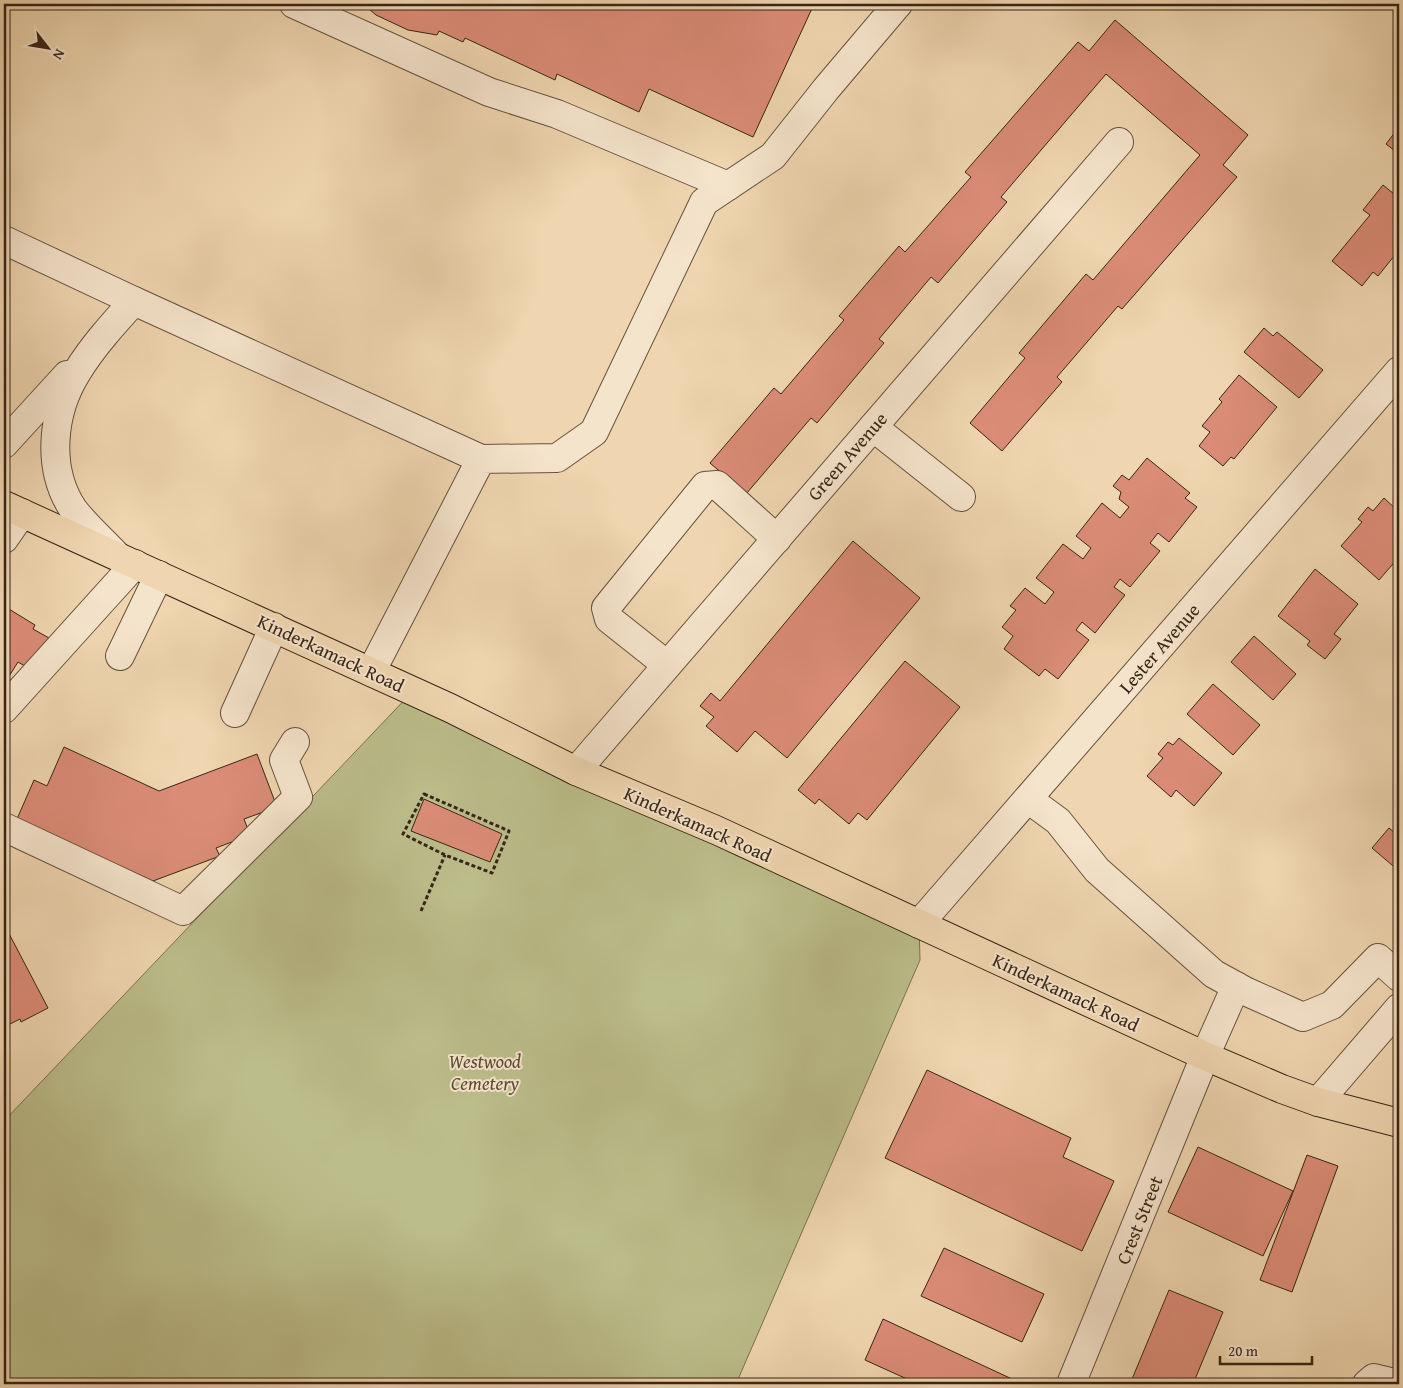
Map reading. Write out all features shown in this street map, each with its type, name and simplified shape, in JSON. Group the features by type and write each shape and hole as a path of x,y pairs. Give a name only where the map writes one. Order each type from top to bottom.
{"main road":[{"name":"Kinderkamack Road","path":"13,509 450,708 576,771 716,830 1205,1056 1282,1089 1318,1102 1399,1123"}],"street":[{"path":"294,4 489,92 557,114 728,186"},
{"path":"4,240 481,459 557,458 594,432 704,202 773,156 826,89 898,4"},
{"name":"Green Avenue","path":"576,771 1119,142"},
{"path":"4,444 134,301"},
{"path":"106,333 77,372 67,391 57,421 56,459 62,486 74,510 137,565"},
{"name":"Lester Avenue","path":"919,924 1399,371"},
{"path":"873,426 961,497"},
{"path":"371,672 481,459"},
{"path":"667,666 609,619 606,608 705,486 717,485 777,539"},
{"path":"4,539 13,509"},
{"path":"120,656 137,565"},
{"path":"4,709 137,565"},
{"path":"235,713 274,627"},
{"path":"4,827 183,911 298,797 284,760 295,742"},
{"path":"1028,799 1058,821 1097,870 1214,974 1236,986 1303,1017 1332,1005 1378,958 1399,976"},
{"name":"Crest Street","path":"1071,1384 1205,1056 1236,986"},
{"path":"1318,1102 1399,1008"},
{"path":"1367,1384 1374,1378 1399,1384"}],"path":[{"path":"424,794 509,831 492,873 445,855 403,834 424,794"},
{"path":"421,911 445,855"}],"green space":[{"name":"Westwood Cemetery","path":"413,691 919,924 920,960 736,1384 4,1384 4,1121"}],"building":[{"path":"363,4 814,4 753,137 649,89 639,112 557,74 555,80 465,38 463,42 439,31 437,35 408,30 376,15"},
{"path":"1115,20 1248,135 1223,165 1237,177 1122,309 1118,306 1057,377 1062,382 1002,451 970,423 1025,358 1019,353 1086,274 1093,280 1200,155 1106,74 1001,197 1007,202 938,283 931,277 879,339 884,343 817,423 811,418 746,494 710,463 774,388 781,394 844,320 839,316 899,246 905,252 971,177 965,172 1078,42 1089,51"},
{"path":"1399,127 1399,154 1386,144"},
{"path":"1383,185 1399,198 1399,250 1378,276 1373,272 1362,286 1332,261 1370,215 1363,210"},
{"path":"1264,328 1273,336 1277,332 1323,370 1299,398 1244,352"},
{"path":"1239,375 1277,407 1234,459 1231,457 1223,466 1199,446 1210,432 1202,426 1222,402 1219,399"},
{"path":"1147,458 1190,493 1185,498 1197,507 1169,542 1158,533 1150,543 1160,551 1130,587 1120,579 1114,587 1125,595 1095,633 1082,622 1076,630 1089,640 1058,679 1045,669 1039,676 1004,649 1013,636 1002,627 1016,610 1010,606 1025,588 1045,604 1054,592 1036,578 1063,544 1083,559 1091,548 1076,536 1102,503 1120,518 1129,507 1119,499 1121,492 1113,486 1122,475 1129,480"},
{"path":"1384,498 1399,512 1399,557 1379,580 1341,546 1362,522 1358,519 1368,507 1373,511"},
{"path":"853,541 920,598 787,758 755,731 737,752 706,726 714,717 700,706 711,693 720,701"},
{"path":"1315,569 1358,604 1334,634 1341,639 1325,659 1307,645 1310,641 1278,616"},
{"path":"4,606 35,625 33,629 49,638 30,669 18,662 6,681 4,679"},
{"path":"1254,636 1296,674 1273,700 1231,662"},
{"path":"905,661 960,707 867,820 858,813 849,824 819,799 815,804 798,790"},
{"path":"1213,684 1260,725 1233,755 1187,714"},
{"path":"1179,738 1222,773 1194,806 1176,790 1171,797 1147,776 1163,758 1158,754 1168,742 1173,745"},
{"path":"64,747 159,791 257,754 277,807 244,819 250,835 216,848 220,856 153,881 17,819 34,780 47,786"},
{"path":"424,799 502,834 490,862 411,831"},
{"path":"1389,828 1395,833 1399,829 1399,871 1372,848"},
{"path":"4,926 48,1008 21,1022 20,1019 4,1027"},
{"path":"927,1070 1071,1138 1063,1157 1114,1181 1082,1251 885,1158"},
{"path":"1198,1147 1293,1191 1263,1256 1168,1212"},
{"path":"1307,1155 1338,1166 1292,1292 1260,1280"},
{"path":"944,1248 1044,1294 1022,1342 921,1296"},
{"path":"1169,1290 1223,1312 1193,1384 1130,1384"},
{"path":"883,1319 1012,1379 1010,1384 918,1384 865,1360"}]}
